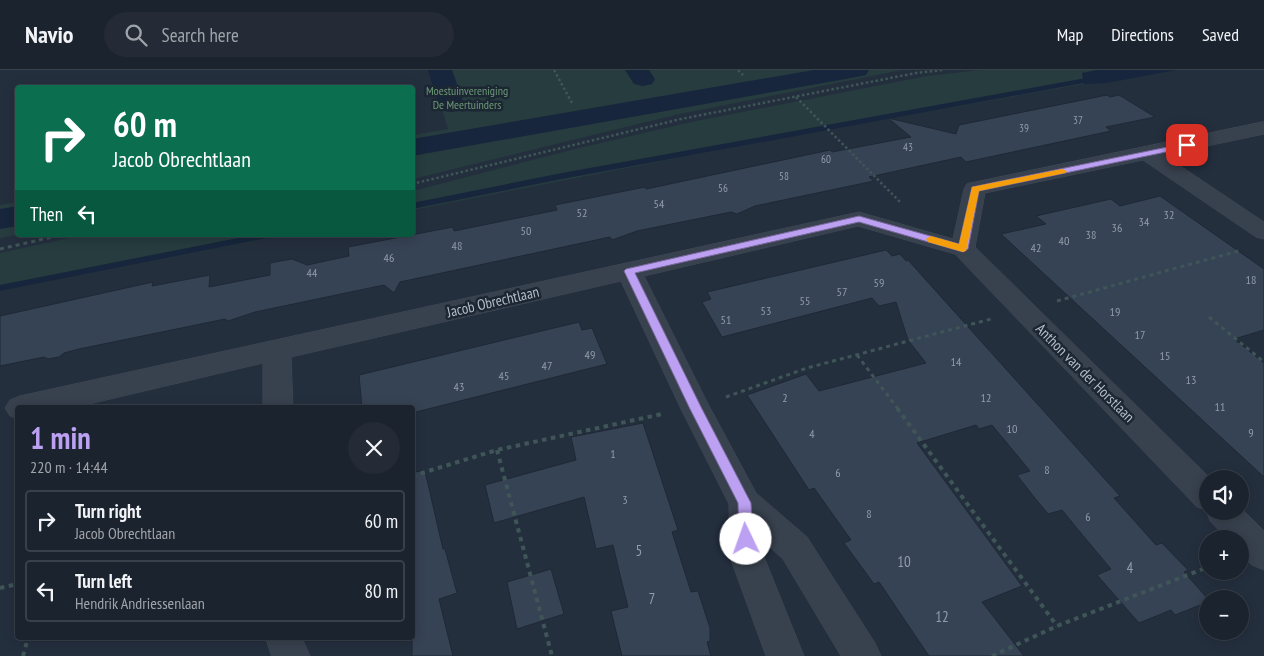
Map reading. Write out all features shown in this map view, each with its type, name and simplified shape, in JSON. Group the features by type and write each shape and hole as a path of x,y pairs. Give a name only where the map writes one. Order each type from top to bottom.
{"street":[{"path":"963,249 975,189 1264,128"},
{"path":"1148,154 1264,232"},
{"name":"Jacob Obrechtlaan","path":"32,405 859,219 963,249"},
{"name":"Anthon van der Horstlaan","path":"963,249 1199,488"},
{"path":"629,271 744,503 795,548 862,656"},
{"path":"277,350 278,405"},
{"name":"Jacob Obrechtlaan","path":"0,412 15,409"},
{"path":"744,503 747,557 785,656"},
{"path":"1231,520 1264,554"},
{"path":"276,656 282,640"},
{"path":"284,640 291,656"}],"path":[{"path":"554,70 572,103"},
{"path":"738,70 742,75"},
{"path":"415,183 681,119 916,73 943,70"},
{"path":"796,96 921,224 922,237"},
{"path":"0,248 52,237"},
{"path":"415,475 497,450 695,407 807,368 1024,311 1245,249"},
{"path":"1208,317 1264,362"},
{"path":"857,355 1057,626"},
{"path":"497,450 552,656"},
{"path":"992,656 1057,626 1199,571"},
{"path":"0,588 15,585"},
{"path":"23,656 27,640"}],"green space":[{"name":"Moestuinvereniging De Meertuinders","path":"430,70 902,70 675,115 415,179 415,135 448,129"},
{"path":"980,70 1097,70 1082,73 1084,84 780,138 415,210 415,190 575,149 696,121 927,76"},
{"path":"15,202 15,235 0,238 0,205"},
{"path":"74,237 275,237 0,291 0,253"}],"water":[{"path":"1097,70 1176,70 1107,83 1084,84 1082,73"}],"building":[{"path":"1107,95 1110,97 1119,95 1155,117 1106,127 1111,131 966,162 961,157 869,177 874,181 755,206 737,214 731,212 637,231 612,240 610,237 400,282 394,293 384,285 255,312 228,321 225,319 79,349 64,353 59,357 48,359 44,357 0,366 0,316 153,282 152,286 210,275 209,287 270,275 270,263 292,259 307,265 349,256 348,247 400,237 415,237 415,234 453,227 454,231 557,210 555,205 645,187 646,189 830,150 832,152 911,137 888,118 956,134 959,125"},
{"path":"1160,196 1264,269 1264,330 1234,339 1264,363 1264,477 1001,234 1046,224 1036,216 1111,199 1120,206"},
{"path":"886,250 892,256 900,254 906,261 908,260 1120,496 1114,498 1156,545 1162,543 1188,570 1184,572 1200,590 1199,606 1175,615 1171,610 1139,623 1097,575 1111,569 1062,510 1048,514 1017,475 1030,471 992,425 979,429 976,425 917,443 1022,586 982,602 1024,656 929,656 879,582 874,584 844,543 851,540 814,488 809,490 747,395 806,374 819,391 926,363 908,340 896,302 879,306 872,298 722,337 702,302 711,299 707,292"},
{"path":"579,322 582,330 592,328 607,364 415,412 415,405 362,405 359,375"},
{"path":"643,423 678,530 672,532 691,592 698,591 710,628 710,641 707,642 711,656 622,656 611,611 628,607 613,545 596,549 584,497 494,523 485,485 576,460 571,437"},
{"path":"425,471 443,549 445,549 457,593 439,599 453,656 412,656 412,640 415,640 415,472"},
{"path":"551,569 564,614 517,629 507,582"}],"waterway":[{"path":"440,70 451,104"},
{"path":"637,70 643,79"},
{"path":"415,147 857,70"},
{"path":"415,205 562,176 1097,78"},
{"path":"0,219 15,216"},
{"path":"0,288 258,237"}],"slow traffic":[{"path":"931,239 963,249 975,189 1062,171"}],"route":[{"path":"746,539 744,503 629,271 859,219 963,249 975,189 1187,145"}]}
